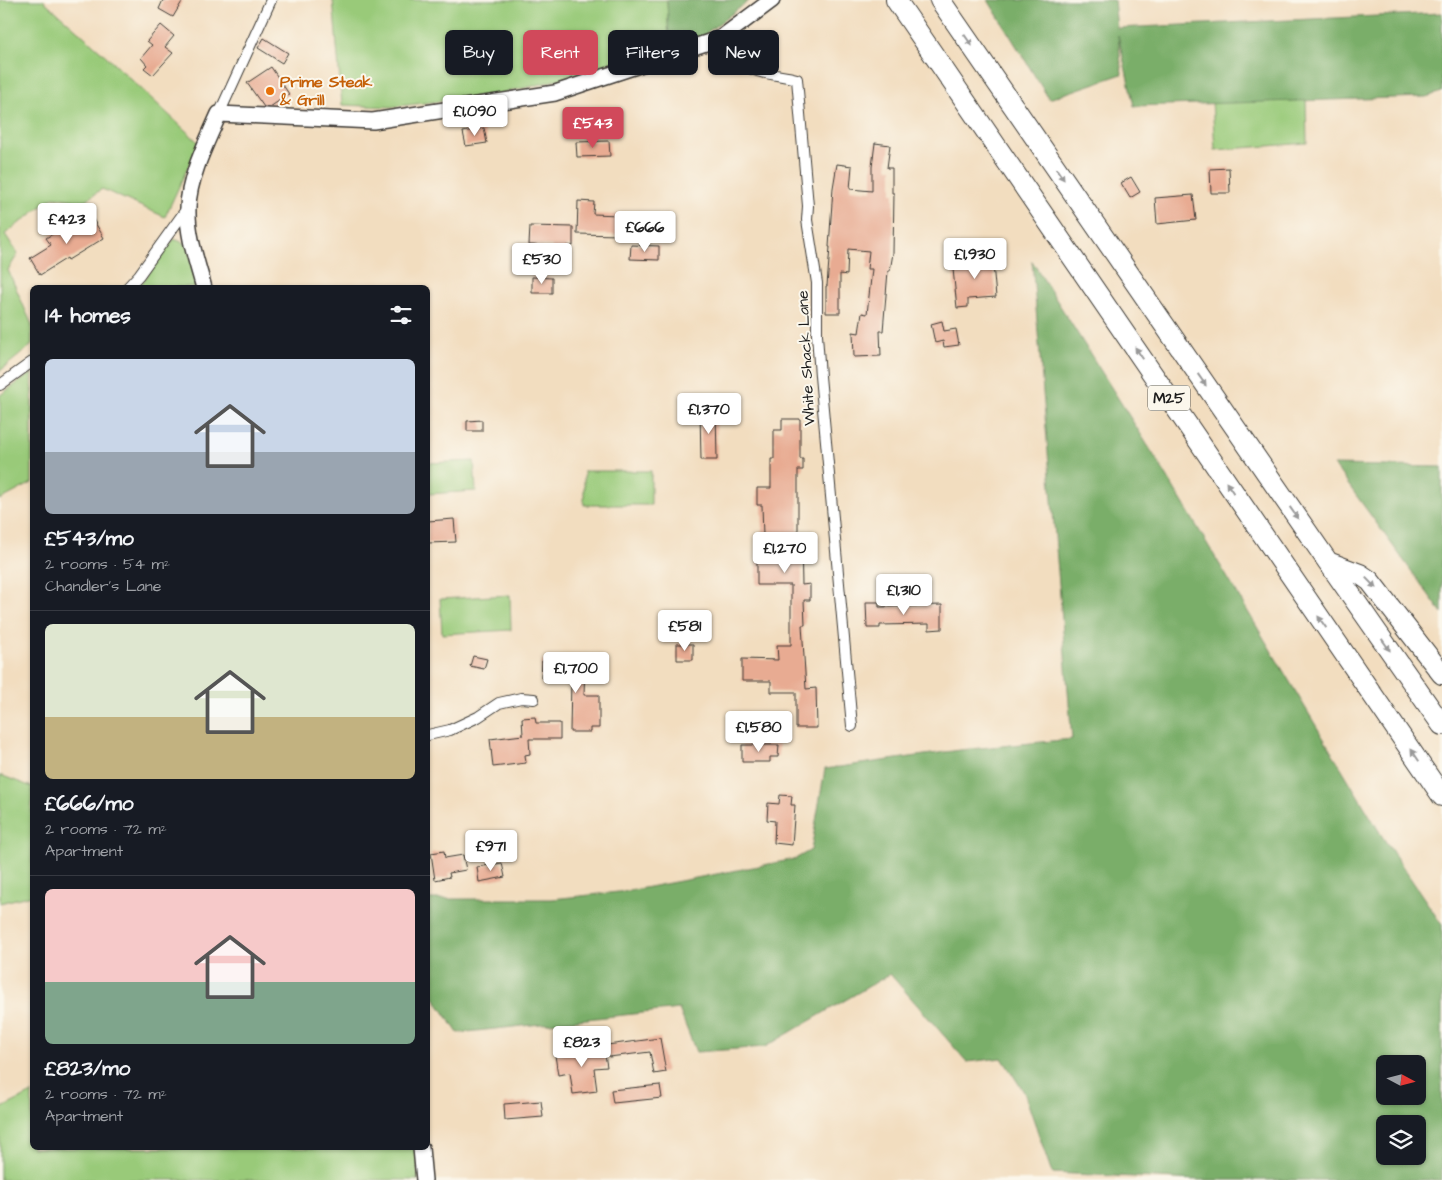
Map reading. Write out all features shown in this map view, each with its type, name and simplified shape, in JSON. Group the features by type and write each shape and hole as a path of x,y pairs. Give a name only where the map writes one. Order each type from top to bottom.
{"highway":[{"name":"M25","path":"896,0 1442,796"},
{"name":"M25","path":"940,0 1442,725"},
{"path":"1328,562 1360,574 1370,581 1442,674"}],"street":[{"path":"203,285 189,232 188,207 194,176 219,114 271,0"},
{"path":"732,30 772,0"},
{"path":"219,114 373,121 555,93 708,42"},
{"name":"White Shack Lane","path":"772,75 797,79 808,206 807,220 817,283 817,335 820,376 852,726"},
{"path":"130,285 188,207"},
{"path":"0,385 30,363"},
{"path":"430,735 450,730 478,717 499,703 521,698 534,699"},
{"path":"421,1150 424,1180"}],"green space":[{"path":"0,0 43,0 199,143 165,217 102,189 83,202 54,197 5,234 18,254 8,270 30,320 30,347 0,371"},
{"path":"333,0 667,0 668,30 608,30 608,64 598,67 598,30 523,30 523,75 574,75 492,95 391,107 342,105"},
{"path":"667,0 750,0 708,30 700,40 698,40 698,30 668,30"},
{"path":"988,0 1114,0 1117,28 1442,13 1442,92 1426,97 1134,106 1118,35 1122,74 1049,99"},
{"path":"1306,98 1307,143 1215,150 1212,101"},
{"path":"174,239 187,244 198,285 140,285"},
{"path":"1032,261 1165,473 1382,836 1442,925 1442,1180 1199,1180 1052,1173 1024,1092 1002,1058 967,1062 890,974 765,1047 696,1052 679,1009 458,1033 430,992 430,899 552,899 628,891 795,859 811,850 825,769 960,750 1072,739"},
{"path":"30,374 30,484 0,500 0,395"},
{"path":"474,461 476,491 430,494 430,463"},
{"path":"1334,465 1442,467 1442,613"},
{"path":"584,471 651,471 651,505 584,505"},
{"path":"510,595 511,630 442,634 440,599"},
{"path":"0,776 3,776 30,786 30,896 0,903"},
{"path":"30,1094 30,1150 417,1150 418,1180 0,1180 0,1109"}],"building":[{"path":"163,0 183,0 173,17 159,9"},
{"path":"161,25 174,36 165,47 173,53 153,75 144,68 147,65 141,58 152,45 147,41"},
{"path":"264,38 288,53 282,63 258,48"},
{"name":"Prime Steak & Grill","path":"271,67 289,94 270,107 264,107 247,83"},
{"path":"484,128 487,143 466,146 463,132"},
{"path":"609,141 610,156 577,157 576,142"},
{"path":"875,143 890,145 887,168 892,168 892,193 894,193 893,253 890,271 888,271 883,331 880,331 881,356 854,357 853,332 859,333 862,313 867,314 872,269 867,269 869,251 848,249 847,275 840,274 840,313 826,313 826,286 833,188 837,164 852,166 850,189 872,191"},
{"path":"1229,168 1230,193 1211,193 1210,169"},
{"path":"1131,177 1140,192 1130,198 1121,183"},
{"path":"1193,195 1196,220 1157,224 1155,198"},
{"path":"578,201 594,202 593,214 619,215 619,235 577,234"},
{"path":"93,219 104,238 40,275 30,258 51,245 46,238 72,222 76,229"},
{"path":"530,226 573,227 573,246 566,246 566,256 552,256 552,246 529,245"},
{"path":"631,245 659,246 659,260 630,259"},
{"path":"992,253 996,297 968,299 968,307 957,308 953,269 972,267 970,255"},
{"path":"532,277 552,278 552,293 532,293"},
{"path":"942,321 944,331 956,329 959,345 944,347 943,341 935,343 931,324"},
{"path":"716,409 717,460 701,460 700,410"},
{"path":"782,419 800,419 800,459 803,459 803,470 798,470 798,540 801,540 802,585 810,584 810,600 804,600 805,625 802,625 806,689 816,688 817,728 796,728 796,692 771,692 771,681 742,681 742,659 778,660 777,645 791,645 791,585 757,585 757,561 771,561 771,536 763,536 762,505 757,505 757,488 771,488 774,430 782,430"},
{"path":"482,420 482,431 467,431 467,421"},
{"path":"454,519 456,542 430,543 430,521"},
{"path":"866,602 879,602 879,607 942,605 942,629 929,630 929,624 880,625 880,628 867,628"},
{"path":"677,644 693,644 693,660 677,660"},
{"path":"473,656 487,659 484,669 470,666"},
{"path":"542,661 585,662 584,695 599,695 599,728 590,728 590,732 570,732 571,679 541,678"},
{"path":"535,717 536,723 560,723 560,739 529,739 530,754 525,755 526,763 493,767 490,739 523,735 522,718"},
{"path":"742,745 779,745 778,757 770,757 770,762 742,762"},
{"path":"780,795 792,796 791,805 795,805 792,845 774,843 775,821 767,820 768,803 779,804"},
{"path":"444,851 445,858 463,855 466,870 449,873 450,877 435,880 431,853"},
{"path":"502,863 505,877 479,882 477,867"},
{"path":"660,1038 666,1072 654,1074 650,1052 609,1057 607,1045"},
{"path":"604,1048 607,1067 594,1068 597,1091 573,1094 570,1073 558,1075 555,1055"},
{"path":"660,1085 662,1098 613,1103 611,1090"},
{"path":"541,1101 543,1117 505,1120 504,1104"}],"place":[{"name":"Prime Steak & Grill","path":"270,91"}]}
